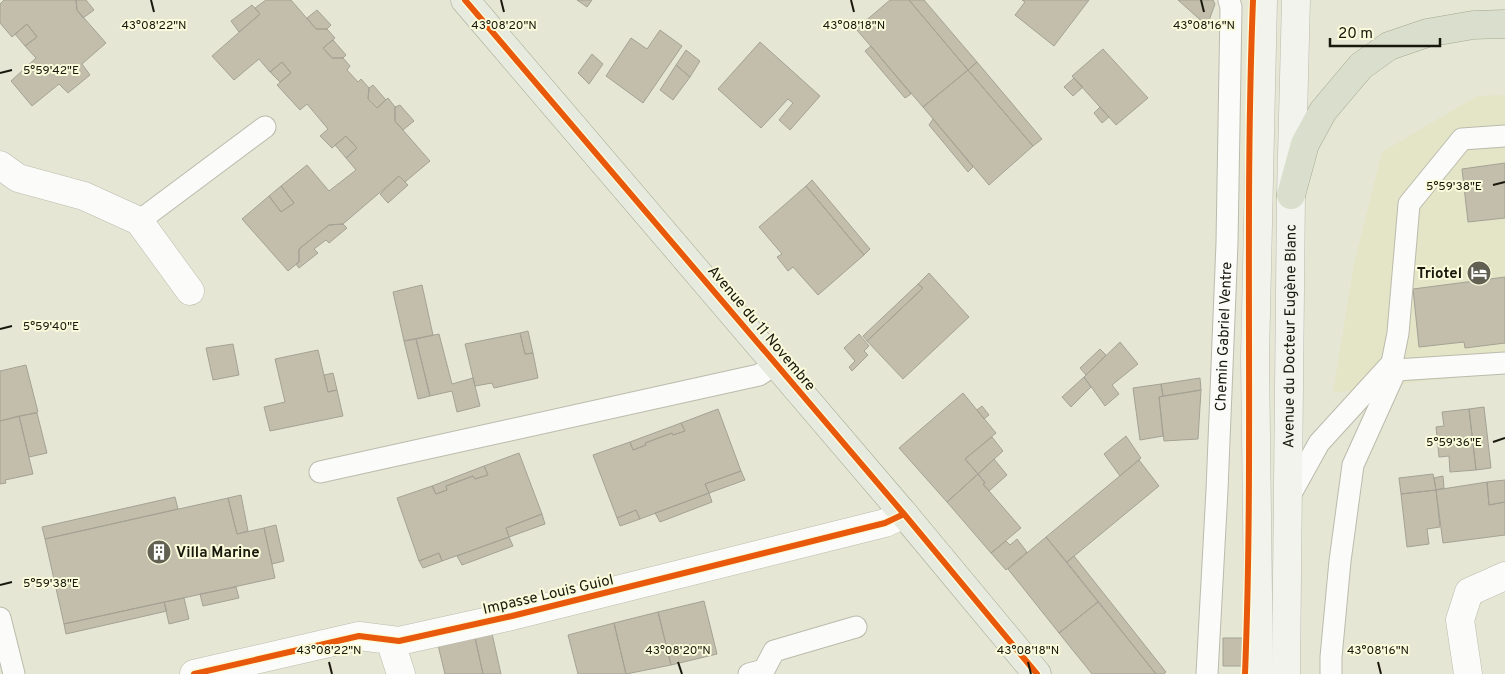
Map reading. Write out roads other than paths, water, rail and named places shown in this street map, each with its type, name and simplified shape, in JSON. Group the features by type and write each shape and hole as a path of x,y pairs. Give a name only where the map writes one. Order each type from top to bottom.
{"highway":[{"path":"1290,195 1305,144 1323,111 1361,66 1389,46 1427,33 1473,25 1505,24"}],"main road":[{"name":"Avenue du 11 Novembre","path":"465,0 904,514 1037,674"},
{"name":"Avenue du Docteur Eugène Blanc","path":"1259,674 1255,358 1263,0"},
{"name":"Avenue du Docteur Eugène Blanc","path":"1286,674 1290,195 1296,0"}],"street":[{"path":"0,165 18,178 84,196 139,221 190,291"},
{"name":"Impasse Louis Guiol","path":"194,674 359,636 399,641 512,616 885,524 904,514"},
{"path":"1468,674 1460,620 1469,592 1505,576"},
{"path":"390,640 401,674"}],"lane":[{"name":"Chemin Gabriel Ventre","path":"1206,674 1218,480 1227,243 1231,7 1229,0"},
{"path":"139,221 265,127"},
{"path":"1331,674 1330,657 1340,561 1353,464 1394,367 1409,204 1462,139 1505,136"},
{"path":"1288,499 1319,443 1394,367 1505,363"},
{"path":"320,472 759,375 776,364"},
{"path":"0,618 14,674"},
{"path":"749,674 764,670 774,651 856,626"}],"place":[{"name":"Triotel","path":"1479,273"},
{"name":"Villa Marine","path":"159,552"}]}
